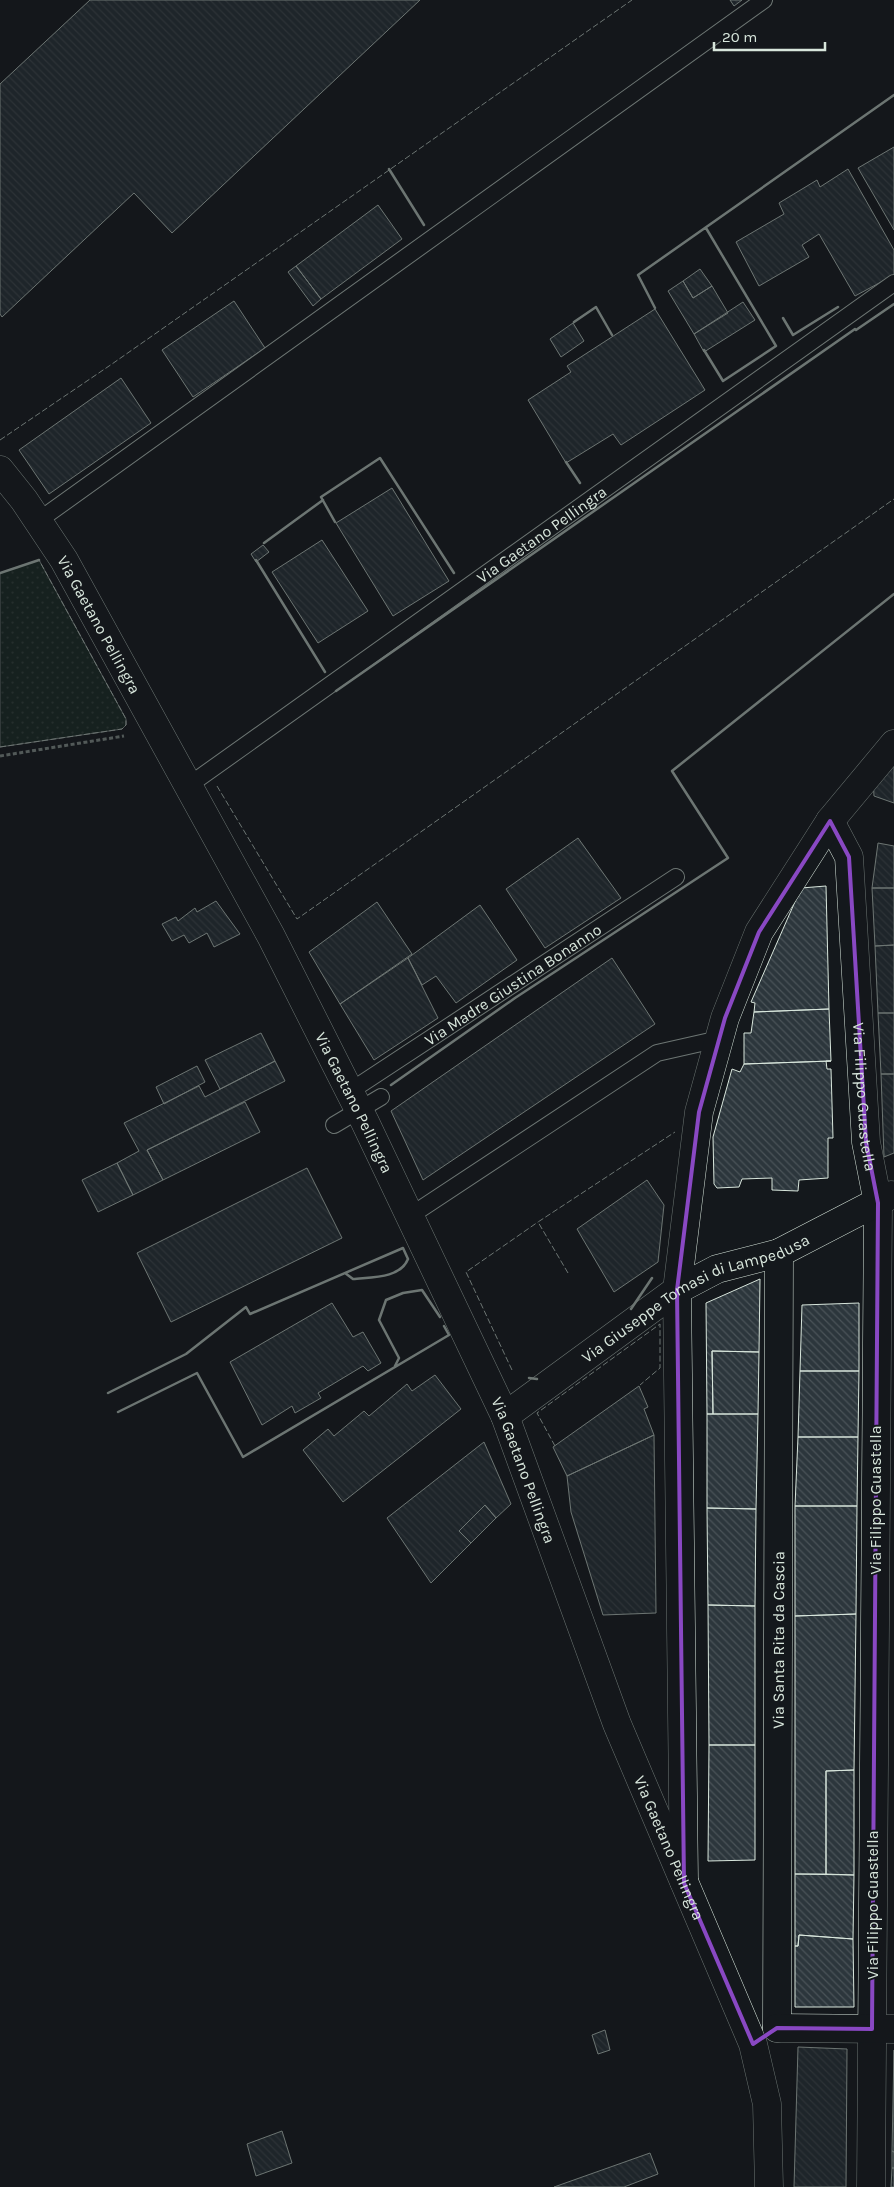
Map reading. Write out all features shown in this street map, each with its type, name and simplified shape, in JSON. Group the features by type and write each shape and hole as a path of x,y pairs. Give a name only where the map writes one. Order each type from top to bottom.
{"street":[{"name":"Via Gaetano Pellingra","path":"0,470 64,560 363,1100 410,1216 505,1416 617,1724 753,2044 767,2104 769,2187"},
{"path":"684,1883 677,1290 699,1112 725,1018 759,932 830,820 894,744"},
{"name":"Via Filippo Guastella","path":"830,820 849,857 866,1142 886,1198 883,2029 871,2187"},
{"name":"Via Giuseppe Tomasi di Lampedusa","path":"505,1416 677,1290 717,1270 779,1253 886,1198"},
{"name":"Via Santa Rita da Cascia","path":"777,2028 779,1253"},
{"path":"753,2044 777,2028 883,2029"}],"lane":[{"path":"38,521 764,0"},
{"name":"Via Gaetano Pellingra","path":"188,786 894,283"},
{"name":"Via Madre Giustina Bonanno","path":"334,1125 363,1100 676,877"},
{"path":"410,1216 657,1053 719,1040"}],"path":[{"path":"0,756 116,737 160,733"}],"highlighted area":[{"path":"830,821 849,857 866,1142 878,1203 872,2029 777,2028 753,2044 684,1883 677,1290 699,1112 725,1018 759,932"}],"green space":[{"path":"39,560 126,719 126,725 122,729 0,747 0,573"}],"building":[{"path":"90,0 420,0 172,233 134,193 2,317 0,314 0,84"},
{"path":"730,0 742,0 734,6"},
{"path":"894,147 894,230 858,168"},
{"path":"848,169 894,250 894,275 855,296 819,234 802,245 809,257 759,286 736,242 784,214 779,203 817,180 820,187"},
{"path":"378,205 402,239 321,299 296,266"},
{"path":"296,266 321,299 313,306 288,272"},
{"path":"700,269 712,286 693,298 683,281"},
{"path":"683,281 693,298 712,286 728,313 694,334 668,291"},
{"path":"234,301 265,348 193,397 162,350"},
{"path":"743,302 755,320 704,352 694,334"},
{"path":"655,309 705,390 621,445 613,434 566,463 528,400 571,372 567,366"},
{"path":"573,323 584,341 561,357 550,339"},
{"path":"121,378 151,423 49,494 19,450"},
{"path":"392,488 449,581 393,616 336,523"},
{"path":"322,540 368,611 318,643 272,572"},
{"path":"263,545 269,552 256,562 251,554"},
{"path":"894,763 894,803 874,796 873,778"},
{"path":"578,838 621,898 545,948 506,889"},
{"path":"878,843 894,846 894,888 872,888"},
{"path":"826,886 829,1009 754,1012 755,1003 751,1002 801,888"},
{"path":"872,888 894,888 894,945 875,946"},
{"path":"216,901 240,934 214,947 207,933 189,943 184,935 172,941 162,924 176,917 178,921 195,908 197,912"},
{"path":"377,902 412,954 340,1004 309,952"},
{"path":"480,905 517,960 456,1003 436,976 422,985 408,958"},
{"path":"894,945 894,1013 878,1013 875,946"},
{"path":"408,958 438,1018 374,1060 340,1004"},
{"path":"612,958 655,1024 423,1180 391,1111"},
{"path":"829,1009 831,1061 744,1064 744,1033 751,1033 754,1012"},
{"path":"878,1013 894,1013 894,1074 881,1074"},
{"path":"261,1033 275,1061 220,1089 205,1060"},
{"path":"275,1061 285,1081 147,1150 163,1180 133,1195 117,1163 139,1151 124,1123 199,1086 205,1097"},
{"path":"826,1061 827,1069 831,1069 833,1138 828,1138 828,1178 799,1180 798,1191 772,1190 772,1178 742,1179 739,1187 717,1188 714,1184 713,1137 732,1069 740,1072 744,1064"},
{"path":"197,1066 205,1082 164,1104 156,1087"},
{"path":"881,1074 894,1074 894,1153 884,1157"},
{"path":"245,1102 260,1132 163,1180 147,1150"},
{"path":"117,1163 133,1195 98,1212 82,1180"},
{"path":"307,1168 342,1238 171,1322 137,1253"},
{"path":"647,1180 664,1205 658,1262 614,1292 577,1229"},
{"path":"760,1279 759,1352 712,1351 713,1414 707,1414 706,1303"},
{"path":"332,1303 353,1337 363,1332 381,1363 368,1371 363,1366 318,1393 321,1398 295,1413 292,1406 262,1425 230,1362"},
{"path":"859,1303 859,1371 800,1371 802,1305"},
{"path":"712,1351 759,1352 758,1414 713,1414"},
{"path":"800,1371 859,1371 858,1437 798,1437"},
{"path":"435,1375 461,1409 343,1502 303,1450 328,1429 334,1436 364,1411 369,1416 407,1384 412,1391"},
{"path":"639,1386 648,1407 644,1409 654,1435 567,1476 553,1447"},
{"path":"707,1414 758,1414 756,1509 707,1508"},
{"path":"654,1435 656,1613 603,1615 571,1512 567,1476"},
{"path":"798,1437 858,1437 857,1506 795,1506"},
{"path":"484,1442 511,1504 496,1518 485,1505 459,1531 471,1543 431,1583 387,1518"},
{"path":"485,1505 496,1518 471,1543 459,1531"},
{"path":"795,1506 857,1506 856,1614 795,1616"},
{"path":"707,1508 756,1509 755,1606 708,1605"},
{"path":"708,1605 755,1606 755,1745 709,1745"},
{"path":"856,1614 854,1770 826,1771 826,1874 795,1874 795,1616"},
{"path":"709,1745 755,1745 755,1860 708,1861"},
{"path":"854,1770 854,1875 826,1874 826,1771"},
{"path":"795,1874 854,1875 853,1939 799,1935 798,1946 795,1946"},
{"path":"799,1935 853,1939 854,2007 795,2007 795,1946 798,1946"},
{"path":"605,2030 610,2050 598,2054 592,2035"},
{"path":"798,2047 847,2049 846,2187 794,2187"},
{"path":"894,2050 894,2152 892,2151"},
{"path":"282,2131 292,2163 256,2176 247,2144"},
{"path":"892,2151 894,2152 894,2168 892,2168"},
{"path":"650,2153 658,2174 624,2187 554,2187"},
{"path":"892,2168 894,2168 894,2187 891,2187"}],"fence":[{"path":"0,440 112,364 632,0"},
{"path":"217,786 297,919 894,499"},
{"path":"0,747 122,729 126,725 126,719 39,560"},
{"path":"568,1273 538,1222 675,1132"},
{"path":"512,1370 466,1272 538,1222"},
{"path":"555,1446 537,1413 660,1324 660,1368 640,1385"}],"wall":[{"path":"655,308 638,275 894,95"},
{"path":"389,169 424,225"},
{"path":"704,350 723,381 776,346 706,228"},
{"path":"856,330 894,304"},
{"path":"574,322 596,307 612,335"},
{"path":"783,318 793,335 838,307"},
{"path":"336,691 855,329"},
{"path":"335,522 321,497 380,458 454,573"},
{"path":"566,462 580,483"},
{"path":"264,543 323,500"},
{"path":"0,573 39,560"},
{"path":"256,560 325,672"},
{"path":"391,1085 515,998 728,858 672,771 894,594"},
{"path":"108,1393 186,1354 246,1307 250,1314 403,1248 408,1259 404,1266 392,1274 384,1276 353,1279 345,1273"},
{"path":"631,1309 652,1278"},
{"path":"395,1366 399,1358 379,1320 386,1300 403,1293 422,1290 440,1317"},
{"path":"118,1412 197,1373 243,1457 449,1335 444,1326"},
{"path":"529,1378 537,1379"}]}
